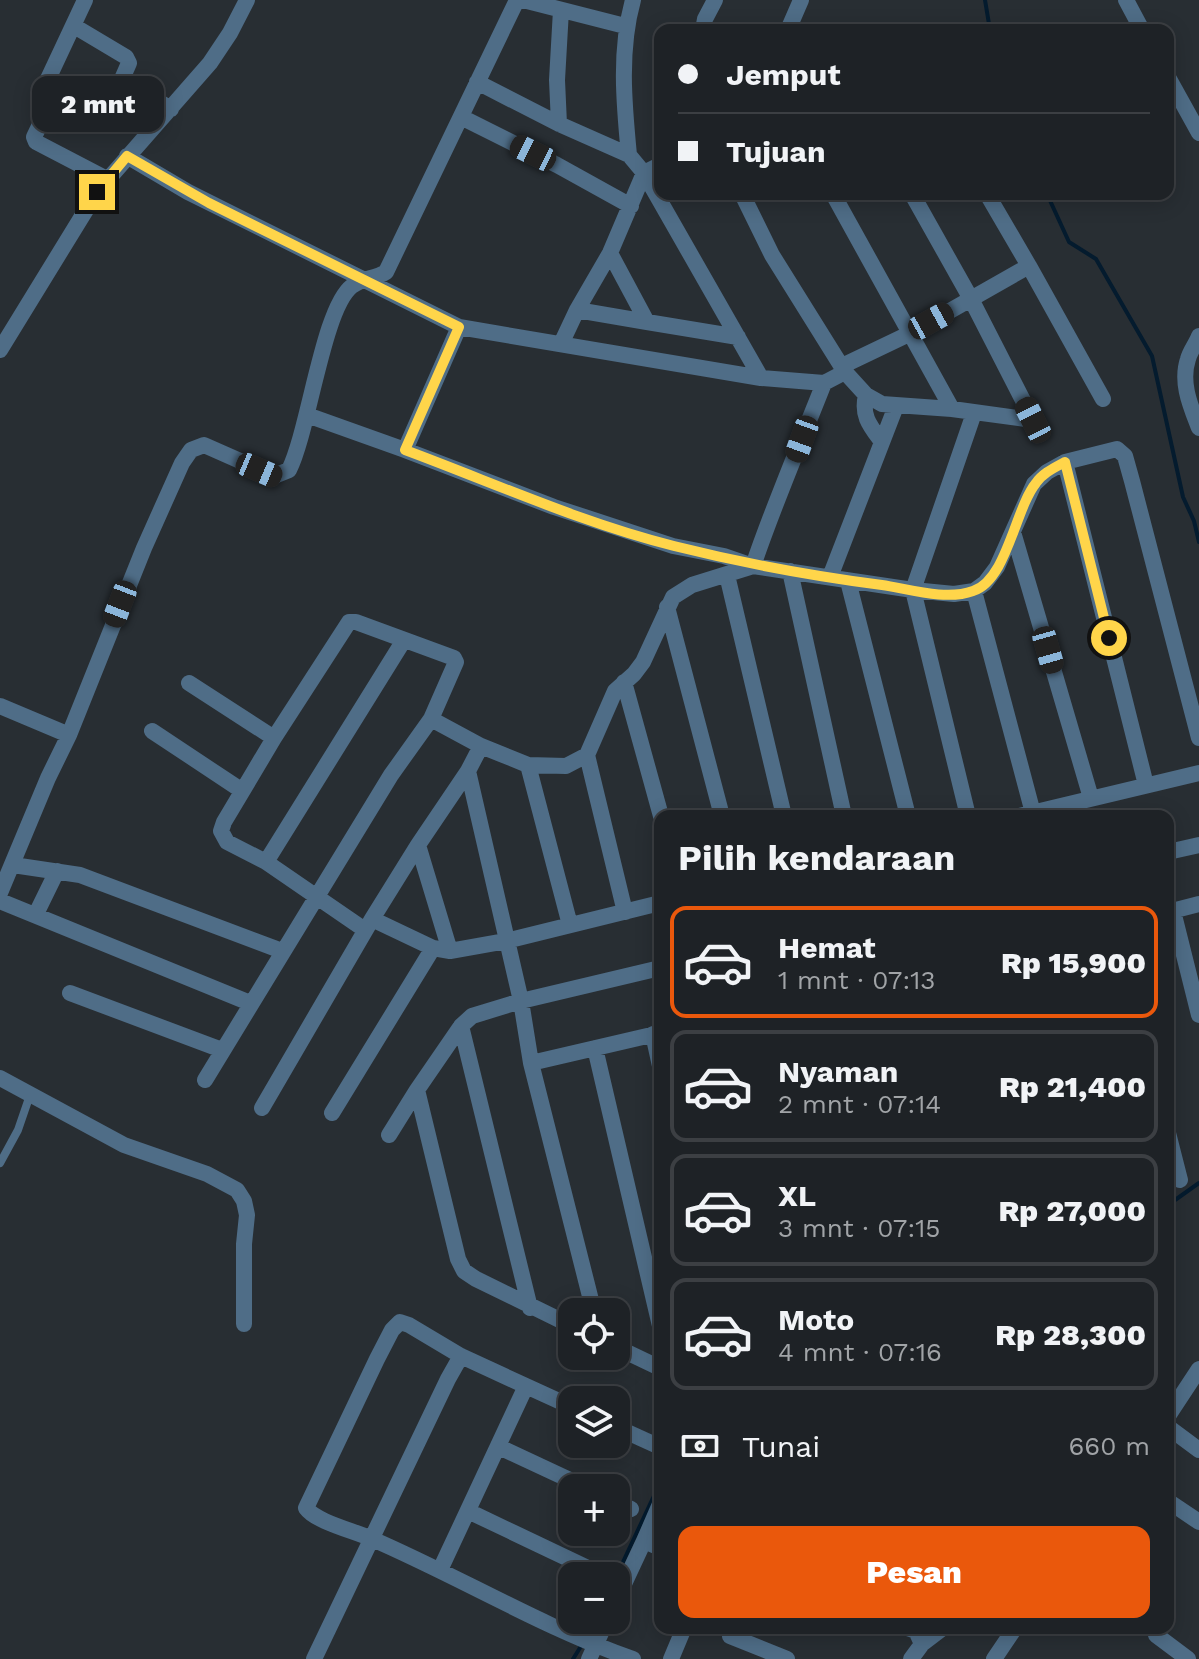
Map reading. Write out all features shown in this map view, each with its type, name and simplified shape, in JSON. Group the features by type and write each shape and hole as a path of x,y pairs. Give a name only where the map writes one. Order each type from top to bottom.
{"street":[{"path":"85,0 41,94 45,109 34,137 36,142 107,179"},
{"path":"0,350 44,275 107,179 210,63 247,0"},
{"path":"0,893 69,735 144,548 182,463 191,450 197,445 204,445 274,476 289,470 295,459 335,311 351,287 386,272 520,0 625,26"},
{"path":"629,155 624,77 625,26 633,0"},
{"path":"704,24 715,0"},
{"path":"791,24 801,0"},
{"path":"1126,0 1139,24"},
{"path":"559,124 557,80 561,10"},
{"path":"74,26 126,57 129,63 122,79 171,109"},
{"path":"477,82 629,155 654,190"},
{"path":"1174,88 1199,133"},
{"path":"461,117 631,206"},
{"path":"127,156 188,192 459,327 761,378 824,383"},
{"path":"561,344 610,253 644,173 654,168"},
{"path":"659,200 761,378"},
{"path":"745,200 772,255 844,369 866,395 882,404 952,409 1033,420 915,200"},
{"path":"836,200 952,409"},
{"path":"990,200 1103,399"},
{"path":"610,253 647,322"},
{"path":"753,566 770,512 824,383 1029,266"},
{"path":"577,310 738,337"},
{"path":"405,450 459,327"},
{"path":"1199,336 1188,359 1186,373 1187,394 1199,428"},
{"path":"866,395 863,407 865,418 882,442"},
{"path":"830,577 896,406"},
{"path":"967,810 913,590 974,413"},
{"path":"307,415 554,507 673,546 753,566 954,594 974,591 985,583 997,567 1034,484 1047,472 1065,462 1117,449 1125,456 1199,738"},
{"path":"1065,462 1146,785"},
{"path":"1013,532 1091,798"},
{"path":"692,585 699,551"},
{"path":"625,912 587,755 610,700 643,662 673,597 692,585 753,566"},
{"path":"790,571 843,810"},
{"path":"727,575 783,810"},
{"path":"848,581 906,810"},
{"path":"974,591 1025,810"},
{"path":"667,607 720,810"},
{"path":"205,1080 250,1003 316,898 400,761 431,719 456,662 454,658 349,622 241,790 221,831 227,842 266,862 316,898 369,925 442,949 506,941 654,905"},
{"path":"266,862 404,640"},
{"path":"624,682 659,810"},
{"path":"189,683 274,738"},
{"path":"0,706 69,735"},
{"path":"431,719 481,746 528,765 566,766 587,755"},
{"path":"152,731 241,790"},
{"path":"262,1108 369,925 481,746"},
{"path":"528,765 570,925"},
{"path":"468,771 521,1001 531,1063 590,1298"},
{"path":"1042,810 1199,773"},
{"path":"332,1113 442,949 418,845"},
{"path":"1174,851 1199,845"},
{"path":"13,865 80,875 282,951"},
{"path":"36,914 57,871"},
{"path":"0,901 250,1003"},
{"path":"1174,910 1199,904"},
{"path":"1174,925 1199,1015"},
{"path":"389,1135 461,1026 472,1016 654,969"},
{"path":"70,993 222,1050"},
{"path":"461,1026 530,1308"},
{"path":"531,1063 654,1034"},
{"path":"595,1048 654,1300"},
{"path":"0,1078 124,1145 207,1174 237,1190 244,1201 247,1215 242,1300 244,1324"},
{"path":"417,1090 458,1259 464,1271 558,1320"},
{"path":"1174,1156 1180,1180"},
{"path":"558,1401 461,1356 400,1322 377,1359 306,1508 320,1518 440,1570 588,1647 633,1659"},
{"path":"630,1354 654,1365"},
{"path":"314,1659 461,1356"},
{"path":"1174,1408 1198,1374"},
{"path":"440,1570 526,1386"},
{"path":"1174,1431 1199,1450"},
{"path":"630,1433 654,1444"},
{"path":"499,1447 558,1474"},
{"path":"1174,1505 1199,1522"},
{"path":"468,1511 575,1562"},
{"path":"630,1579 652,1544"},
{"path":"671,1659 681,1634"},
{"path":"917,1634 922,1644"},
{"path":"911,1659 922,1644 935,1634"},
{"path":"994,1659 1011,1634"},
{"path":"1156,1635 1188,1659"},
{"path":"730,1636 787,1659"}],"lane":[{"path":"0,1163 18,1130 30,1094"}],"waterway":[{"path":"985,0 989,24"},
{"path":"1050,200 1069,242 1096,259 1152,356 1183,497 1199,542"},
{"path":"1174,1201 1199,1183"},
{"path":"623,1562 654,1496"},
{"path":"573,1659 583,1643"}],"route":[{"path":"97,192 127,156 209,203 459,327 405,450 554,507 673,546 724,556 753,566 848,581 954,594 974,591 985,583 997,567 1034,484 1065,462 1109,638"}]}
